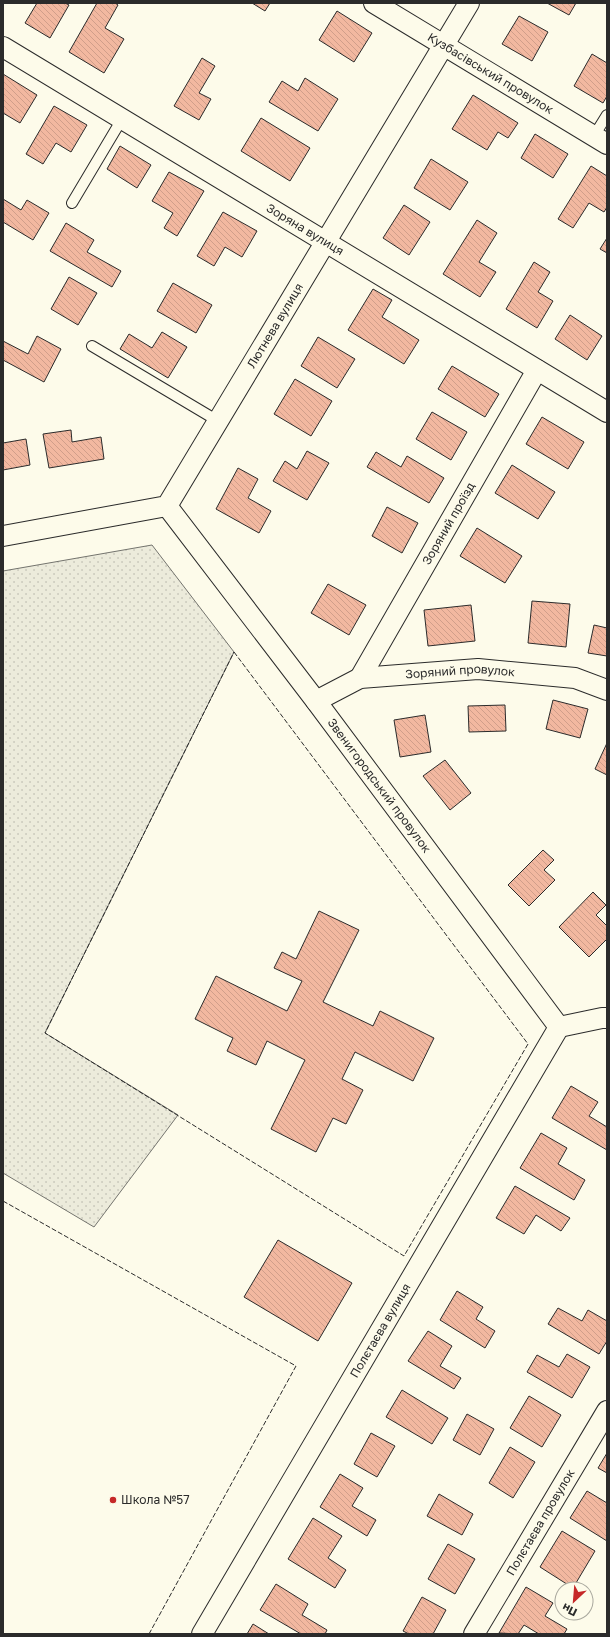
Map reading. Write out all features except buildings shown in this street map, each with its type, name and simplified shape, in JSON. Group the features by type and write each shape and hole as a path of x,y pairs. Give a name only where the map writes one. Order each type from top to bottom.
{"street":[{"name":"Кузбасівський провулок","path":"374,3 601,140"},
{"name":"Лютнева вулиця","path":"168,506 469,3"},
{"name":"Зоряна вулиця","path":"3,47 607,412"},
{"name":"Зоряний проїзд","path":"360,678 537,370"},
{"path":"3,536 168,506"},
{"name":"Звенигородський провулок","path":"168,506 316,701 559,1027"},
{"name":"Зоряний провулок","path":"316,701 360,678 478,669 575,678 607,690"},
{"path":"559,1027 607,1018"},
{"name":"Полєтаєва вулиця","path":"202,1634 559,1027"},
{"name":"Полєтаєва провулок","path":"474,1634 607,1412"}],"lane":[{"path":"601,140 607,115"},
{"path":"72,203 122,119"},
{"path":"92,346 218,421"}],"shaded area":[{"path":"152,545 234,652 45,1033 178,1115 94,1227 3,1173 3,571"}],"fence":[{"path":"234,652 528,1044 404,1256 45,1033 234,652"},
{"path":"3,1201 296,1366 149,1634"}],"place":[{"name":"Школа №57","path":"113,1500"}]}
